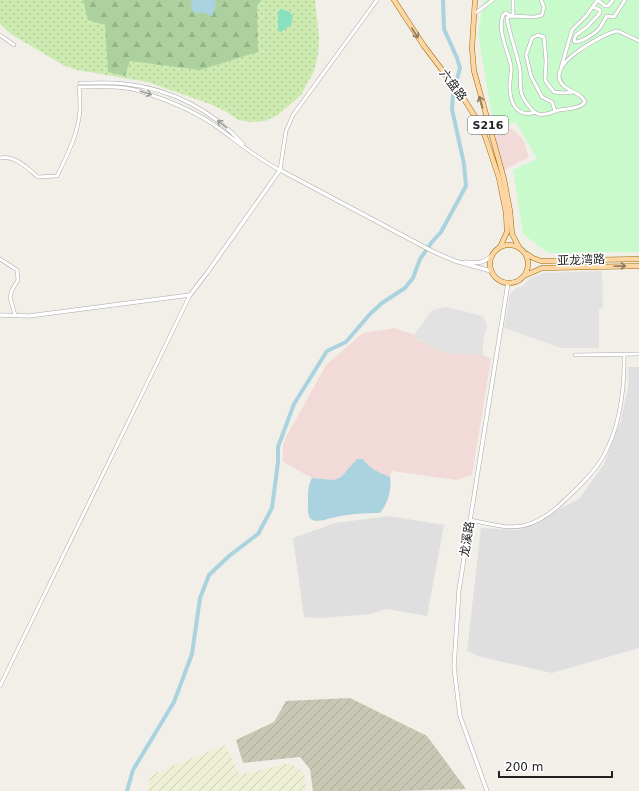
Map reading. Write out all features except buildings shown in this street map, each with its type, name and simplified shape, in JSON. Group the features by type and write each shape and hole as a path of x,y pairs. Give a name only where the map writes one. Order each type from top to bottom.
{"main road":[{"name":"六盘路","path":"394,0 424,46 461,95 481,126 492,152 503,195 507,228 506,237 500,247"},
{"name":"六盘路","path":"475,0 472,48 475,79 504,179 510,211 512,234 519,247"},
{"path":"500,247 510,244 519,247"},
{"name":"S216","path":"492,256 500,247"},
{"name":"S216","path":"519,247 525,252"},
{"path":"492,256 490,263 491,271 495,277 501,281 515,283 526,275 529,267 525,252"},
{"name":"亚龙湾路","path":"525,252 533,258 541,261 639,259"},
{"name":"亚龙湾路","path":"526,275 542,268 639,266"}],"street":[{"path":"0,686 190,295 280,170 286,130 294,115 377,0"},
{"path":"474,14 493,0"},
{"path":"513,0 513,16"},
{"path":"535,112 529,114 522,113 513,103 509,82 512,74 504,44 501,22 505,13 513,16 538,16 542,14 544,7 541,0"},
{"path":"513,16 508,17 508,21 520,72 521,94 535,112 538,114 551,114 555,111 583,105 585,102 584,99 563,85 560,79 560,74 572,30 584,19 598,1 605,6 608,6 612,0"},
{"path":"593,7 599,8 600,13 587,27 576,35 574,40 575,42 598,30 607,16 614,17 625,0"},
{"path":"560,74 570,56 585,46 611,33 618,32 639,40"},
{"path":"0,35 14,45"},
{"path":"555,111 552,102 542,97 531,76 526,55 532,38 538,35 544,37 546,61 545,80 549,86 554,92 574,92"},
{"path":"80,85 126,84 171,94 210,114 233,133 250,151"},
{"path":"80,85 129,89 179,104 208,120 250,151 280,170 432,251 456,261 491,271"},
{"path":"0,158 7,157 16,160 38,177 57,176 76,131 80,110 80,85"},
{"path":"456,261 478,263 492,256"},
{"path":"0,259 17,270 18,280 10,297 15,315"},
{"name":"龙溪路","path":"487,791 460,716 454,667 459,590 508,283"},
{"path":"0,315 29,316 190,295"},
{"path":"470,520 505,527 523,526 540,519 556,509 571,495 598,465 616,426 621,403 624,354"},
{"path":"575,355 639,354"}],"shaded area":[{"path":"511,128 523,139 529,157 504,170 495,137"},
{"path":"602,271 603,308 599,309 599,348 561,348 504,328 510,294 516,288 523,286 530,278 543,273"},
{"path":"446,307 483,316 487,326 483,340 483,355 454,354 440,351 417,339 414,335 432,310"},
{"path":"395,328 414,335 417,340 471,354 483,355 491,359 472,475 456,480 392,471 390,477 374,470 366,464 345,472 341,477 334,480 324,480 312,478 283,462 283,445 286,437 326,365 363,333"},
{"path":"628,367 639,367 639,648 552,673 481,657 467,651 481,528 517,530 579,499 604,464 621,420 629,383"},
{"path":"389,516 444,525 427,616 387,609 370,614 321,618 304,617 293,538 335,523"},
{"path":"350,698 427,736 466,789 313,791 310,769 300,757 243,763 236,740 274,722 286,701"},
{"path":"225,745 240,775 290,763 304,772 305,791 147,791 151,775"}],"green space":[{"path":"0,0 315,0 319,38 318,55 314,71 301,95 278,115 265,121 251,122 238,120 225,111 210,104 148,82 77,70 63,65 11,34 0,24"},
{"path":"83,0 262,0 257,6 258,52 200,70 130,61 125,76 108,72 105,25 88,20"},
{"path":"484,0 639,0 639,252 548,253 523,234 513,170 537,159 516,122 494,129 478,34"},
{"path":"281,9 290,12 293,16 291,25 281,32 278,31 278,12"}],"water":[{"path":"191,0 216,0 215,9 212,16 202,12 198,14 192,11"},
{"path":"357,459 363,459 371,468 390,477 389,496 380,513 356,514 317,521 310,519 308,489 312,478 334,480 341,477"}],"waterway":[{"path":"127,791 133,770 174,702 192,654 200,598 209,575 229,556 258,534 272,508 278,462 278,447 294,404 327,351 346,342 370,314 382,303 405,288 413,278 420,259 441,232 466,186 464,164 452,109 453,94 460,68 444,29 443,0"}]}
